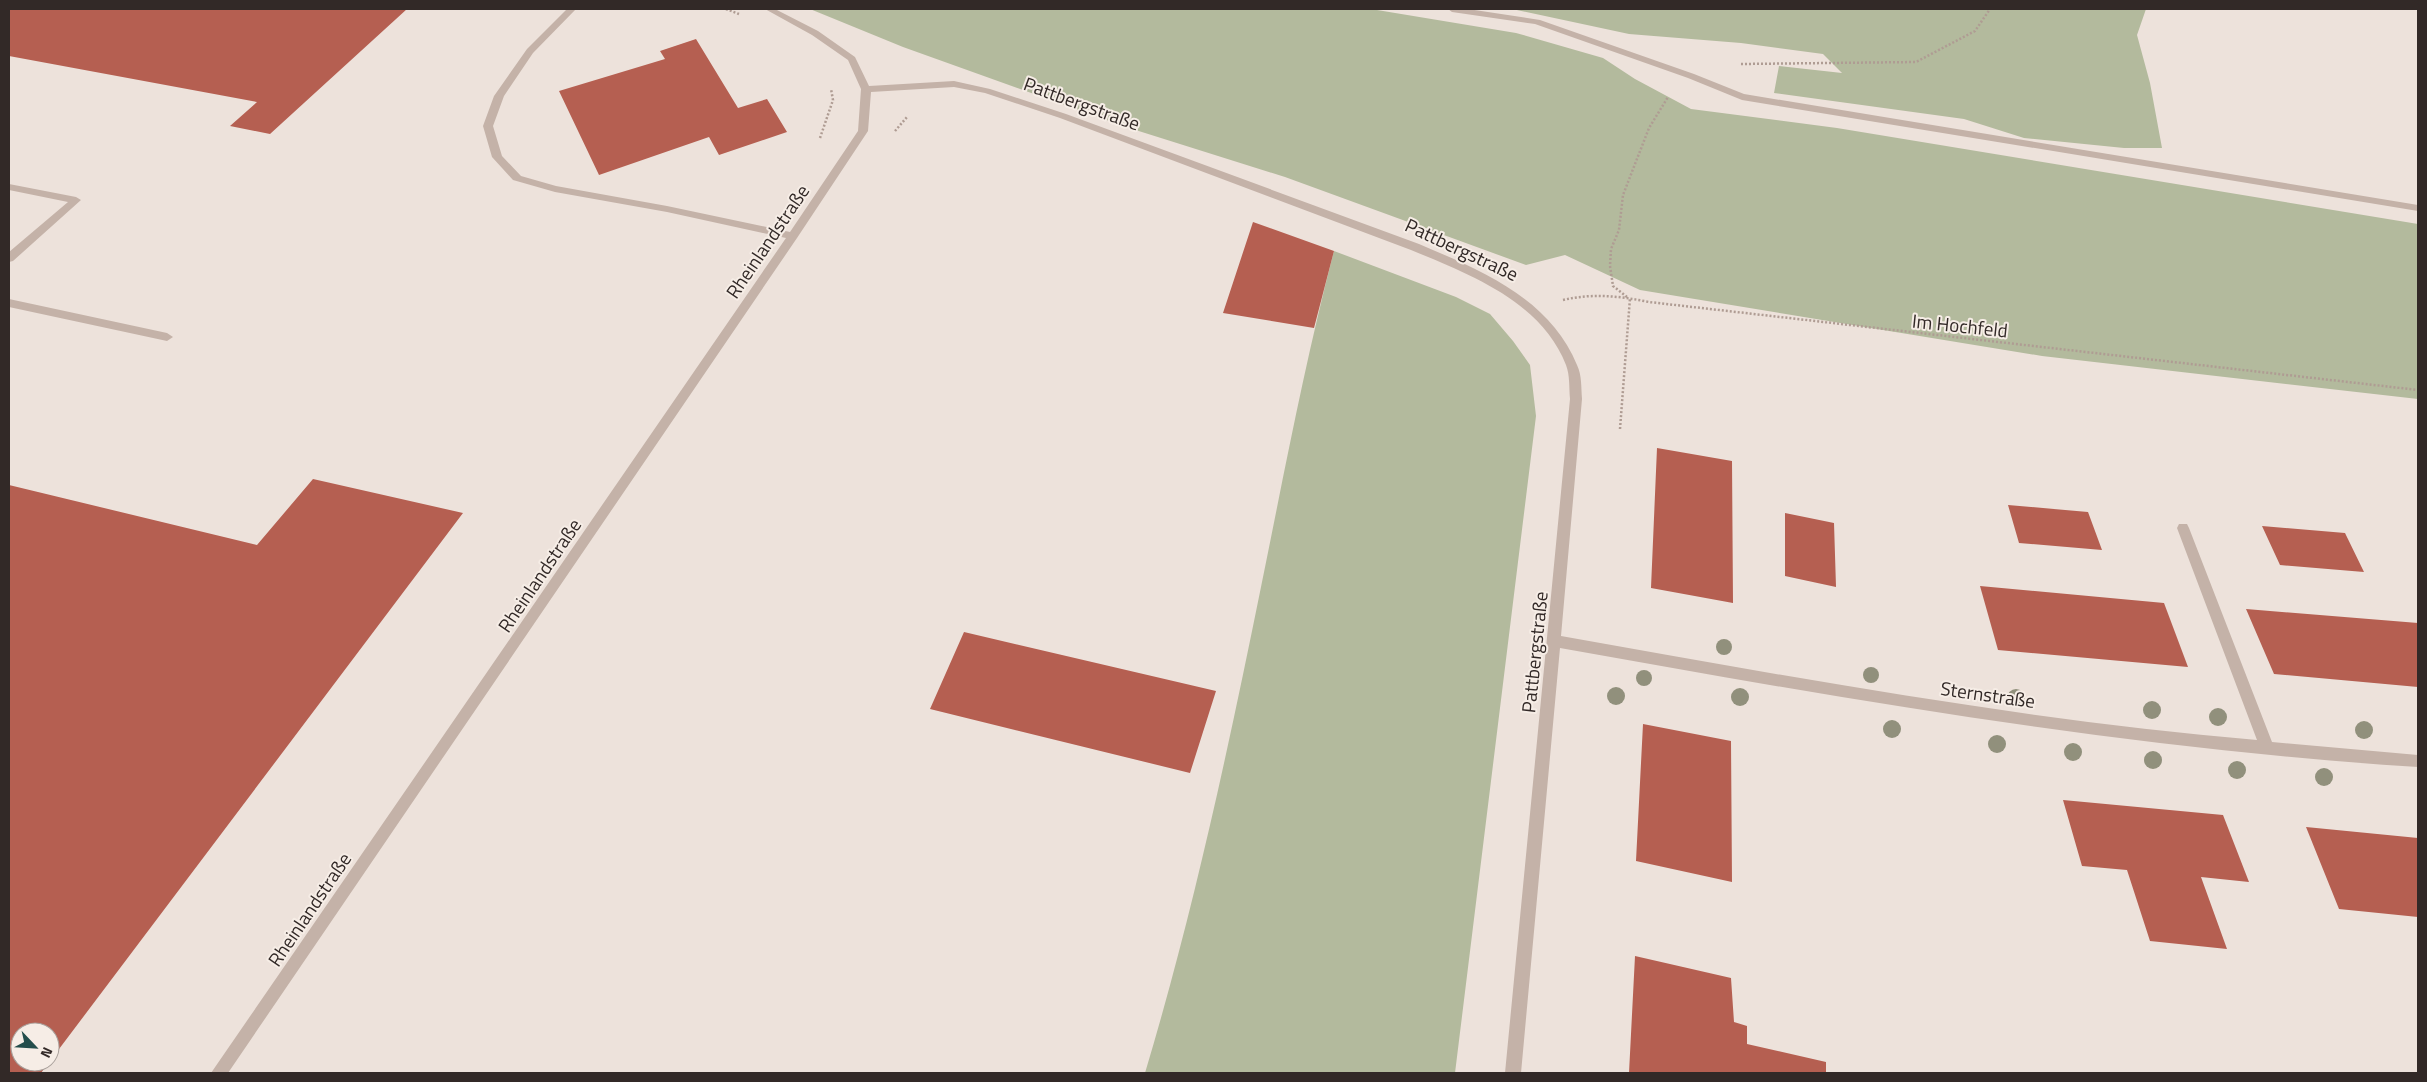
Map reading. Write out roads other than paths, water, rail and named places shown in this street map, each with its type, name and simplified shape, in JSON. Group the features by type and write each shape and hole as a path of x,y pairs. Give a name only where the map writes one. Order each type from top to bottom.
{"street":[{"path":"572,9 530,51 499,96 488,126 497,158 517,178 555,189 667,209 793,236"},
{"path":"769,9 815,33 852,59 866,89"},
{"path":"1452,9 1537,22 1691,76 1742,97 2418,208"},
{"name":"Pattbergstraße","path":"866,89 954,84 986,91 1063,116 1415,247 1472,272 1514,294 1536,312 1553,332 1572,366 1576,399 1555,641 1513,1073"},
{"name":"Rheinlandstraße","path":"219,1073 846,159 863,131 866,89"},
{"path":"9,187 76,200 9,258"},
{"path":"9,302 167,337"},
{"path":"2183,528 2267,748"},
{"name":"Sternstraße","path":"1555,641 1835,691 2171,739 2418,761"}]}
